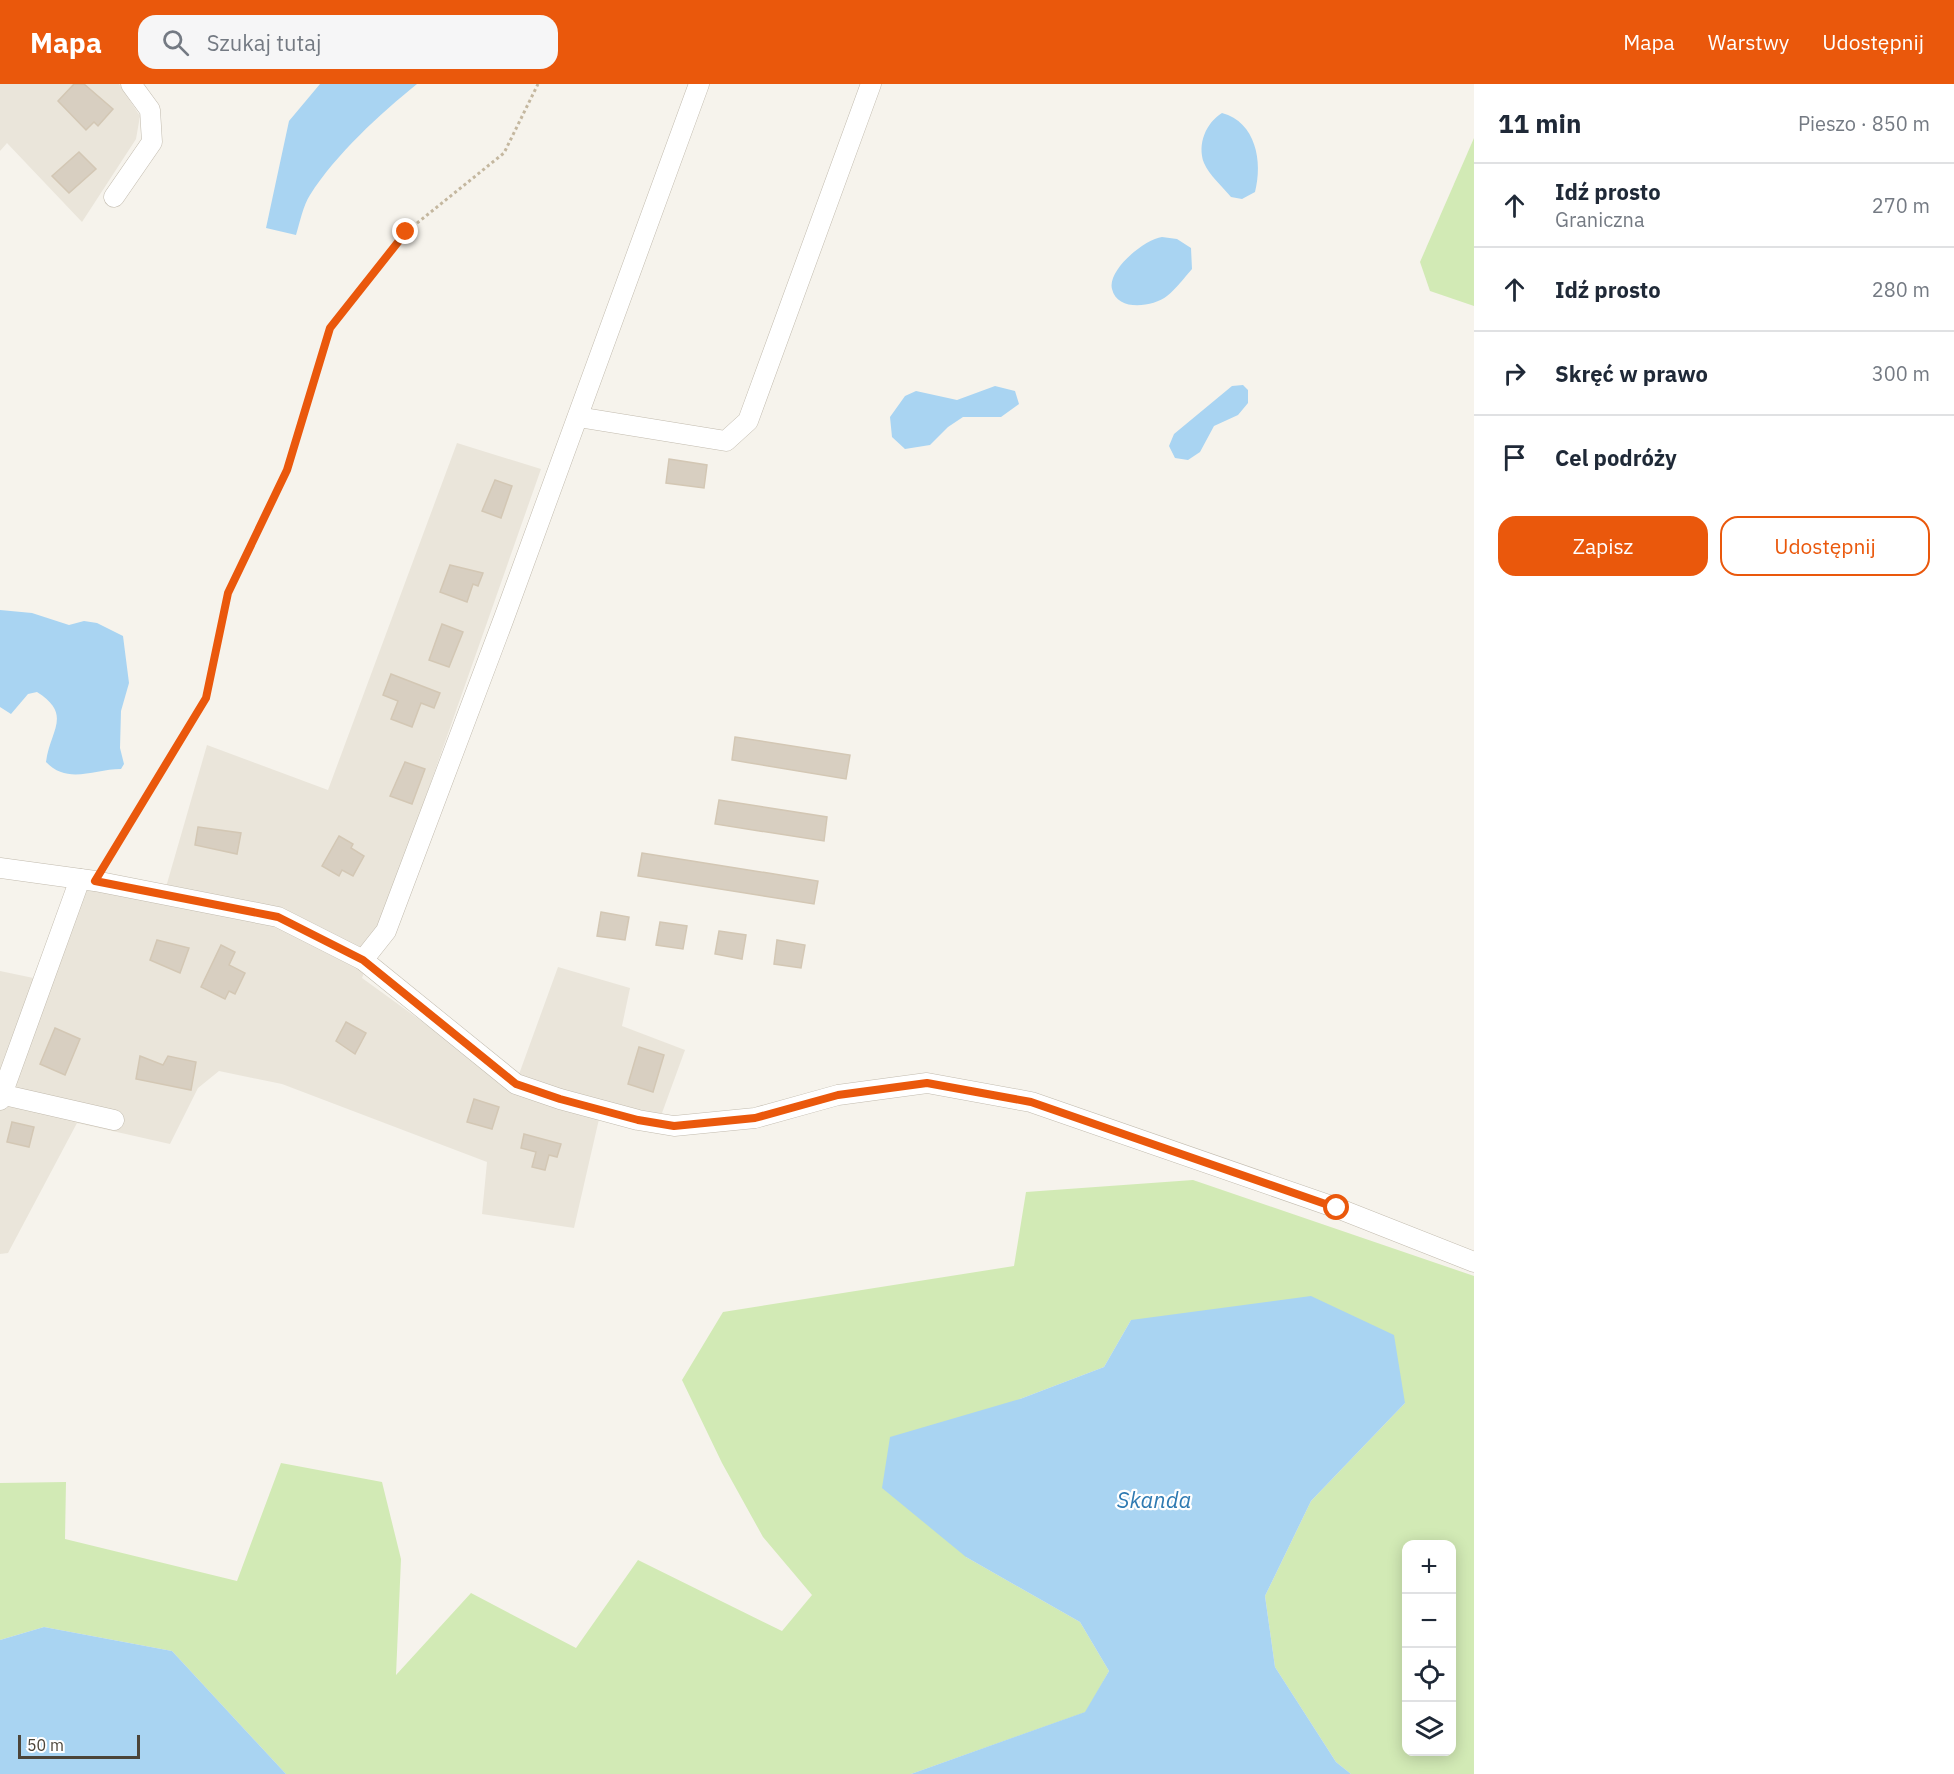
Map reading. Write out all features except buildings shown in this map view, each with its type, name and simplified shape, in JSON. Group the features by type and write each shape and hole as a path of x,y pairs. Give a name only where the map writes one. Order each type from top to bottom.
{"street":[{"path":"114,196 152,142 150,110 131,84"},
{"path":"363,960 386,931 578,417 699,84"},
{"path":"578,417 726,441 748,421 871,84"},
{"path":"0,868 88,880 278,917 363,960 516,1084 560,1099 638,1120 674,1126 755,1118 838,1095 927,1083 1031,1102 1326,1204 1474,1262"},
{"path":"88,880 1,1096 114,1120"}],"path":[{"path":"88,880 206,698 228,593 287,470 330,328 406,232 504,153 538,84"}],"shaded area":[{"path":"0,84 119,84 140,116 136,139 82,222 7,143 0,151"},
{"path":"457,443 541,469 362,978 514,1088 558,967 630,988 622,1026 685,1050 662,1113 599,1119 574,1228 482,1214 487,1162 282,1084 219,1071 198,1088 170,1144 77,1123 8,1253 0,1254 0,971 43,980 80,879 164,894 207,745 328,790"}],"green space":[{"path":"1474,138 1474,306 1430,291 1420,262"},
{"path":"1193,1180 1474,1276 1474,1774 1351,1774 1336,1762 1275,1667 1265,1596 1311,1501 1405,1403 1131,1320 1104,1367 1020,1399 966,1557 1080,1622 1109,1671 1086,1712 911,1774 286,1774 172,1651 44,1627 0,1640 0,1483 66,1482 65,1539 237,1581 281,1463 382,1482 401,1559 396,1675 471,1593 576,1648 638,1560 782,1631 812,1595 763,1537 722,1463 682,1380 723,1312 1014,1266 1026,1192"}],"water":[{"path":"320,84 417,84 374,121 332,165 308,199 296,235 266,228 289,121"},
{"path":"1222,113 1243,125 1257,156 1255,192 1242,199 1231,197 1209,172 1202,156 1202,141 1207,128"},
{"path":"1162,237 1177,239 1191,248 1192,269 1174,290 1161,300 1145,305 1128,304 1121,301 1112,289 1115,273 1137,249"},
{"path":"1243,385 1248,390 1248,403 1238,415 1214,426 1200,452 1188,460 1175,458 1169,446 1174,434 1232,386"},
{"path":"995,386 1015,391 1019,404 1001,417 963,417 948,427 930,445 905,449 892,437 890,417 905,396 916,391 957,400"},
{"path":"0,610 32,613 69,625 84,621 97,623 123,636 129,683 121,711 120,748 124,764 121,769 72,774 54,769 46,762 57,716 48,700 37,692 28,694 11,714 0,707"},
{"name":"Skanda","path":"1311,1296 1394,1335 1405,1403 1311,1501 1265,1596 1275,1667 1336,1762 1351,1774 911,1774 1085,1712 1109,1671 1080,1622 966,1557 882,1488 890,1437 1020,1399 1104,1367 1131,1320"},
{"path":"44,1627 172,1651 286,1774 0,1774 0,1640"}],"route":[{"path":"406,232 330,328 287,470 228,593 206,698 95,881 278,917 363,960 516,1084 560,1099 638,1120 674,1126 755,1118 838,1095 927,1083 1031,1102 1337,1208"}]}
